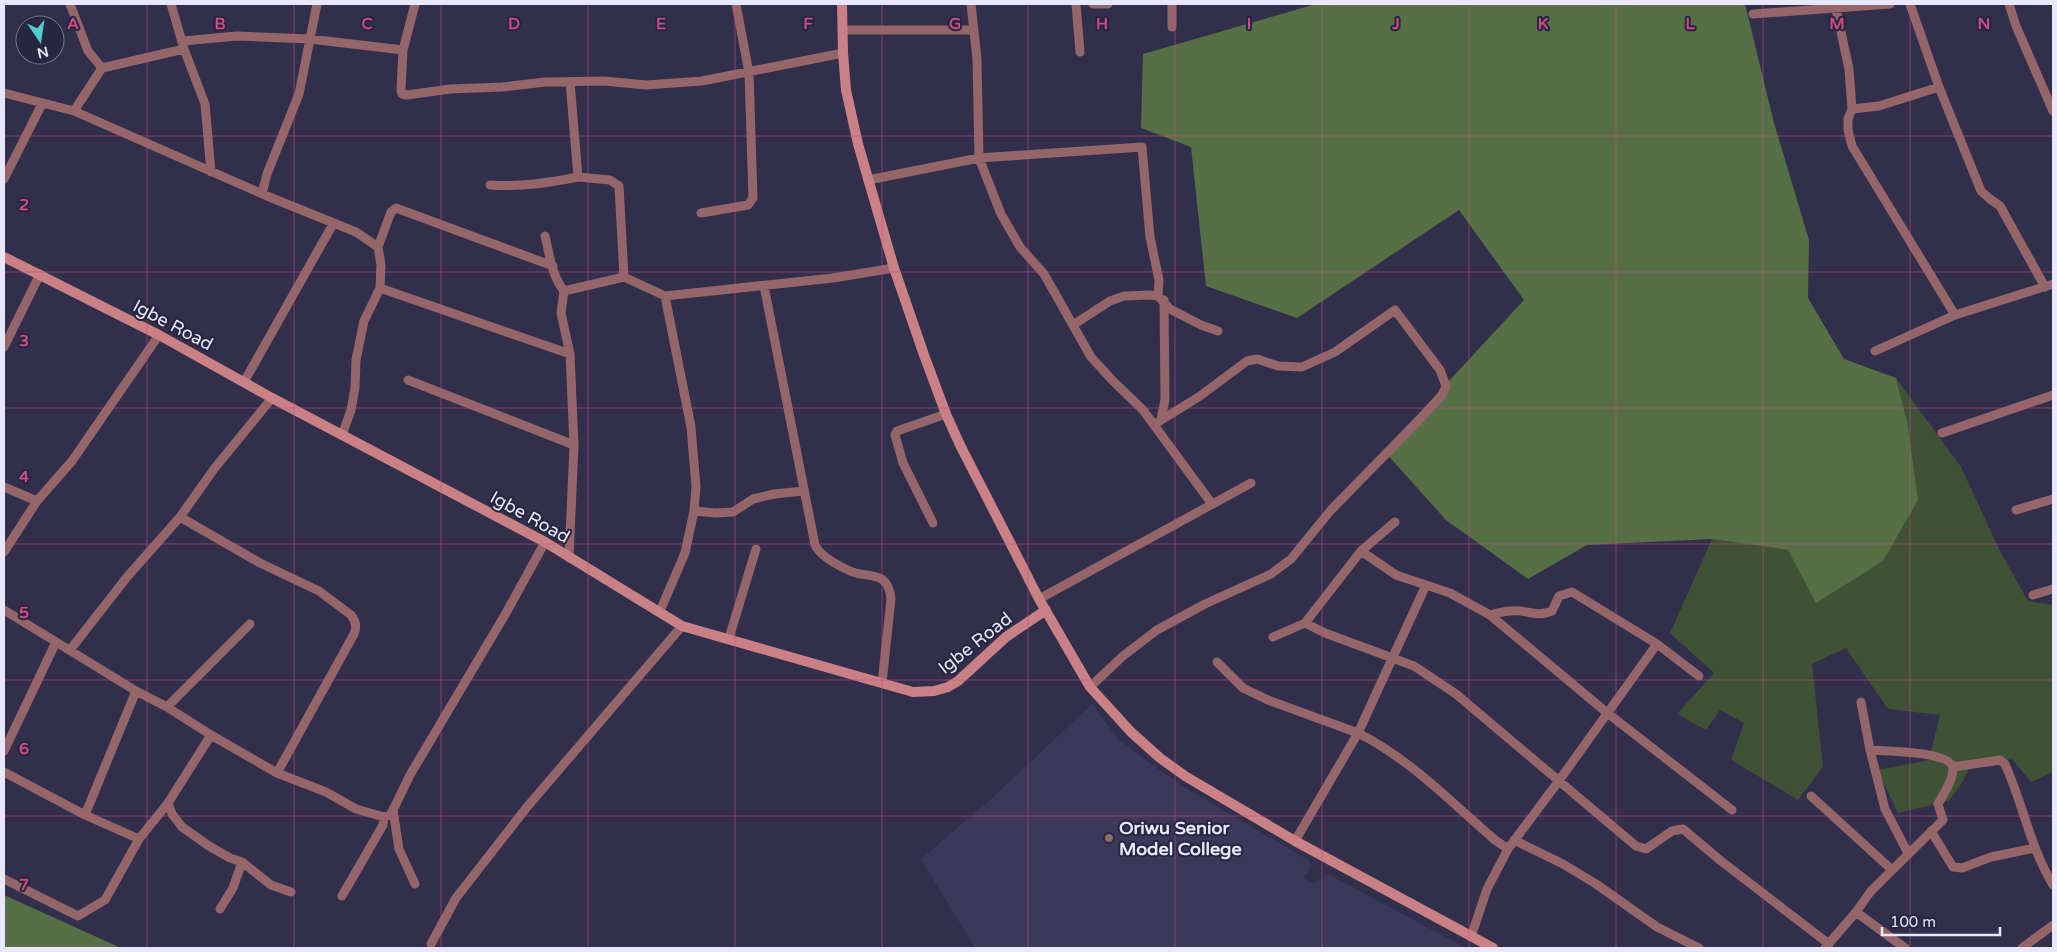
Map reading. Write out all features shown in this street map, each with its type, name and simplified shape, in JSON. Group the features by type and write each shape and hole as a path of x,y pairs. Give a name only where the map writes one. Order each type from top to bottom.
{"main road":[{"path":"842,4 846,90 868,180 894,268 946,414 1039,599 1090,687 1130,732 1160,758 1193,781 1296,841 1493,948"},
{"name":"Igbe Road","path":"4,257 159,335 272,398 545,542 682,626 913,692 934,691 948,687 1006,637 1046,610"}],"street":[{"path":"70,4 88,51 102,68"},
{"path":"171,4 183,45 205,104 211,172"},
{"path":"262,194 267,174 299,94 317,4"},
{"path":"415,4 403,50 401,90 402,94 407,95 450,89 570,82 604,81 646,84 702,81 843,53"},
{"path":"701,213 748,205 753,198 749,73 736,4"},
{"path":"971,4 977,59 979,158 1001,214 1020,247 1044,274 1091,357 1113,381 1158,422 1212,504"},
{"path":"1076,4 1080,52"},
{"path":"1093,4 1108,4"},
{"path":"1172,4 1172,28"},
{"path":"1753,14 1836,6 1890,4"},
{"path":"1875,352 1955,315 2049,286 2000,206 1981,191 1939,88 1910,4"},
{"path":"2009,4 2016,26 2053,111"},
{"path":"1836,6 1849,68 1852,109 1848,119 1848,130 1852,146 1955,315"},
{"path":"843,30 973,30"},
{"path":"74,111 102,68 183,45 237,36 310,39 403,50"},
{"path":"570,82 578,177"},
{"path":"1852,109 1879,106 1939,88"},
{"path":"4,93 74,111 262,194 356,232 378,247"},
{"path":"4,179 42,104"},
{"path":"868,180 979,158 1142,147 1152,252 1157,266 1161,298 1165,400 1158,422"},
{"path":"490,185 514,187 540,185 578,177 610,180 619,186 624,277"},
{"path":"342,435 351,410 355,388 356,360 364,321 380,288 381,265 378,247 391,212 396,208 553,266"},
{"path":"244,382 334,224"},
{"path":"545,236 555,279 564,291 561,313 570,354 574,445 569,558"},
{"path":"564,291 624,277 665,296 833,278 894,268"},
{"path":"4,347 40,274"},
{"path":"764,286 814,540 820,554 851,572 876,575 890,589 891,599 882,683"},
{"path":"380,288 570,354"},
{"path":"660,611 685,553 694,510 696,487 692,427 665,296"},
{"path":"1073,325 1110,301 1124,296 1161,298 1170,309 1201,325 1218,331"},
{"path":"1090,687 1123,656 1157,630 1205,604 1271,574 1291,559 1331,510 1442,395 1446,386 1440,370 1395,310 1335,352 1302,367 1278,366 1257,359 1251,359 1200,396 1158,422"},
{"path":"4,552 38,501 72,461 159,335"},
{"path":"408,380 574,445"},
{"path":"1942,433 2053,395"},
{"path":"70,650 127,576 180,517 214,470 272,398"},
{"path":"933,523 906,471 895,435 897,431 946,414"},
{"path":"1039,599 1251,483"},
{"path":"4,487 38,501"},
{"path":"694,510 716,513 733,512 753,499 774,494 804,491"},
{"path":"2016,510 2053,499"},
{"path":"180,517 260,563 319,591 355,620 354,634 277,773"},
{"path":"1273,637 1305,623 1362,552 1396,522"},
{"path":"4,610 136,691 167,707 277,773 326,792 356,809 384,817 390,815 393,810 410,775 506,614 545,542"},
{"path":"729,638 756,549"},
{"path":"1362,552 1396,575 1450,593 1490,615 1606,712 1732,810"},
{"path":"1296,841 1358,733 1426,585"},
{"path":"2032,595 2053,589"},
{"path":"1490,615 1510,611 1521,611 1534,615 1545,614 1552,611 1559,596 1572,592 1657,644 1699,676"},
{"path":"1305,623 1325,633 1414,666 1444,685 1628,840 1642,848 1646,849 1672,831 1682,829 1827,946 1856,912 1863,900 1891,869 1943,820 1938,804 1952,776 1953,767 1948,761 1921,753 1870,750"},
{"path":"167,707 250,624"},
{"path":"431,944 456,898 527,806 682,626"},
{"path":"4,751 56,642"},
{"path":"1471,937 1487,889 1508,849 1657,644"},
{"path":"1217,662 1243,688 1268,700 1358,733 1396,756 1508,849"},
{"path":"85,815 136,691"},
{"path":"1861,702 1870,750 1885,809 1908,853"},
{"path":"4,879 78,916 105,900 139,840 168,803 211,735"},
{"path":"1953,767 2000,760 2005,764 2035,848 2053,885"},
{"path":"4,772 85,815 139,840"},
{"path":"1811,796 1891,869"},
{"path":"168,803 172,814 182,826 209,846 230,858 242,862 271,885 291,892"},
{"path":"393,810 399,849 415,884"},
{"path":"342,896 383,825 384,817"},
{"path":"1931,832 1953,867 1962,868 1991,856 2035,848"},
{"path":"1514,840 1563,864 1596,884 1657,927 1699,948"},
{"path":"220,909 233,888 242,862"},
{"path":"1856,912 1904,948"},
{"path":"2022,948 2053,925"}],"shaded area":[{"name":"Oriwu Senior Model College","path":"1092,704 1118,739 1147,761 1189,790 1310,861 1311,868 1303,878 1314,883 1328,874 1466,948 975,948 921,859 992,798"}],"green space":[{"path":"1316,4 1745,4 1774,123 1809,240 1808,298 1844,359 1896,378 1907,421 1918,500 1883,561 1816,603 1788,550 1712,539 1587,545 1528,579 1446,520 1384,451 1524,300 1459,210 1297,318 1206,286 1191,147 1141,128 1143,54"},
{"path":"1896,378 1961,467 2000,551 2028,601 2053,605 2053,772 2031,782 2012,759 1969,769 1949,801 1898,813 1877,770 1929,760 1940,715 1888,709 1846,648 1812,664 1823,767 1798,800 1731,760 1744,723 1720,710 1706,730 1677,714 1714,673 1670,633 1712,539 1788,550 1907,421"},
{"path":"4,895 121,948 4,948"}],"place":[{"name":"Oriwu Senior Model College","path":"1109,838"}]}
